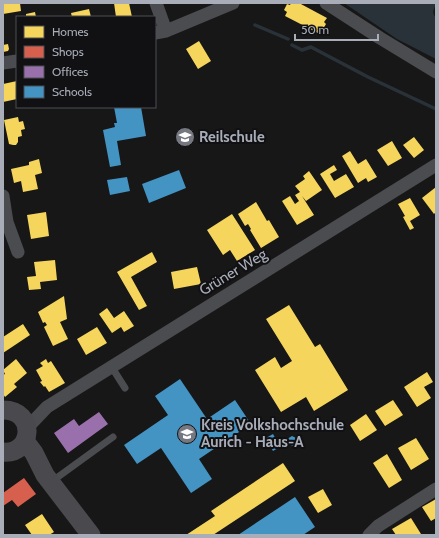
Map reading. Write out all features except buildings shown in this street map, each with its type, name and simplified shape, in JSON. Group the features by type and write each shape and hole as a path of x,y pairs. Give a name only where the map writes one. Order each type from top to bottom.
{"main road":[{"path":"10,411 22,416 17,443 48,479 91,535"}],"street":[{"path":"156,3 160,32 233,3"},
{"path":"326,3 436,72"},
{"path":"3,63 16,61"},
{"name":"Grüner Weg","path":"17,443 47,406 436,165"},
{"path":"3,196 7,222 18,252"},
{"name":"Grüner Weg","path":"10,411 47,406"},
{"path":"370,535 378,526 436,489"}],"lane":[{"path":"111,366 125,388"},
{"path":"48,479 113,437"}],"shaded area":[{"path":"344,3 436,3 433,12 436,18 436,59 397,39"}],"waterway":[{"path":"255,25 288,39"},
{"path":"292,45 302,50 311,47 368,77 436,109"}],"place":[{"name":"Reilschule","path":"185,137"},
{"name":"Kreis Volkshochschule Aurich - Haus-A","path":"187,434"}]}
